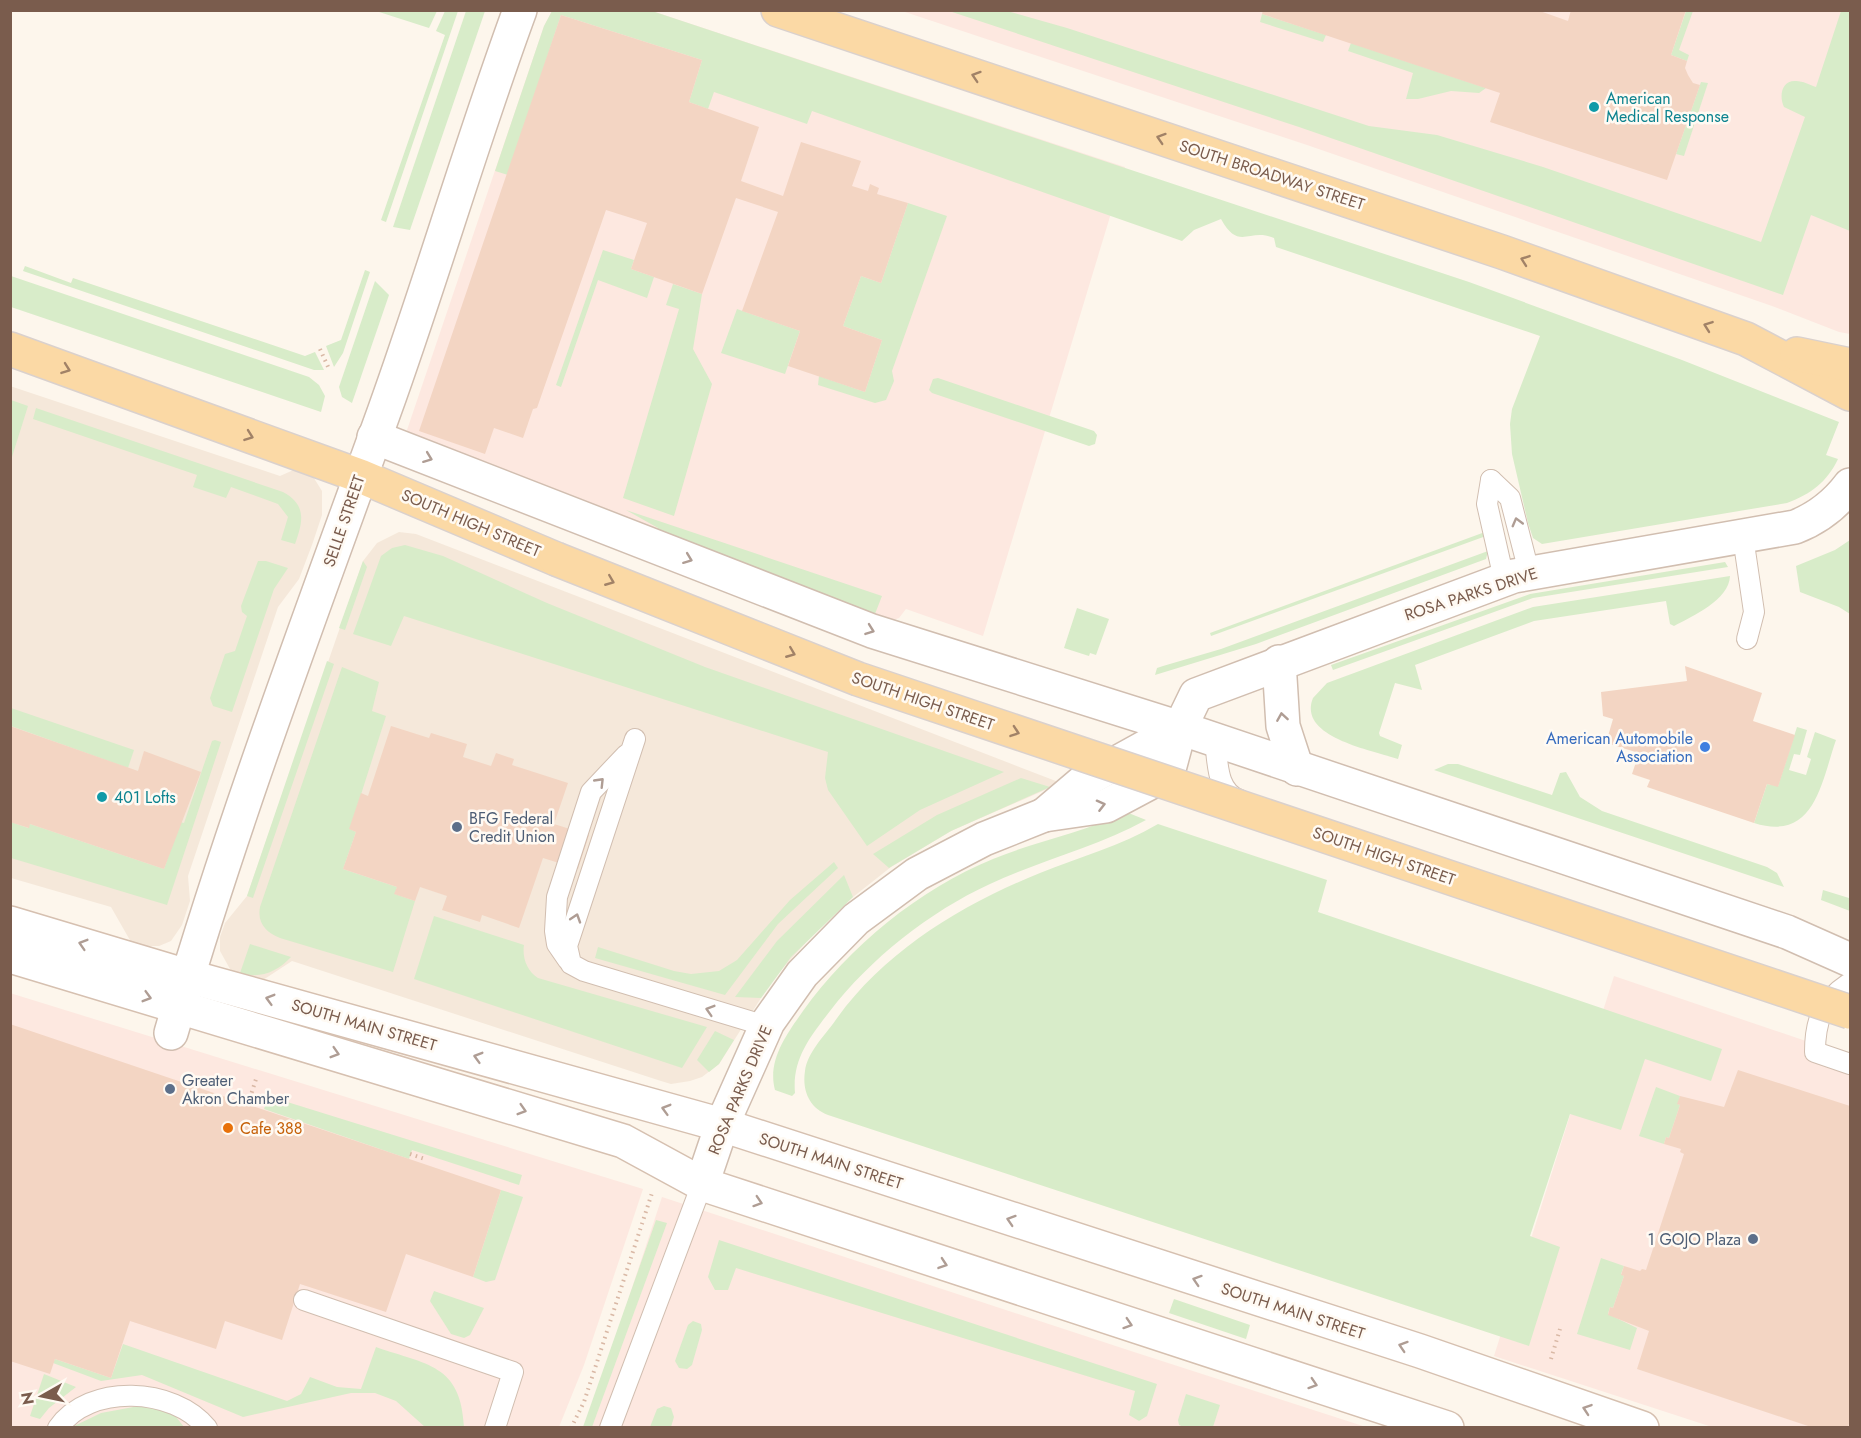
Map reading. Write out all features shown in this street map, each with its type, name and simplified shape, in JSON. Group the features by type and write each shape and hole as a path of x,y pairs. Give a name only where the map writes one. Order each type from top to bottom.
{"main road":[{"name":"SOUTH BROADWAY STREET","path":"778,10 1502,252 1763,346 1851,365"},
{"name":"SOUTH BROADWAY STREET","path":"1763,346 1851,394"},
{"name":"SOUTH HIGH STREET","path":"10,350 360,476 556,559 858,679 1845,982"}],"street":[{"name":"SELLE STREET","path":"179,1005 267,737 374,437 520,10"},
{"path":"374,437 872,631 1180,728 1787,932 1845,982"},
{"name":"ROSA PARKS DRIVE","path":"702,1184 722,1125 766,1026 802,974 856,919 881,899 953,854 1044,815 1084,781 1180,728 1196,695 1279,662 1517,576 1795,527 1814,519 1851,485"},
{"path":"1279,662 1283,726 1297,769"},
{"name":"SOUTH MAIN STREET","path":"10,922 179,1005 722,1125 1420,1351 1642,1428"},
{"name":"SOUTH MAIN STREET","path":"10,956 179,1005 623,1141 702,1184 1447,1428"}],"lane":[{"path":"1743,537 1754,612 1747,639"},
{"path":"571,964 567,946 634,739 620,763 591,792 557,897 555,931 557,944 571,964 584,971 766,1026"},
{"path":"1215,741 1221,783 1233,797 1797,988 1845,982"},
{"path":"1845,982 1815,1027 1815,1052 1851,1064"},
{"path":"610,1428 702,1184"},
{"path":"304,1300 513,1372 495,1428"},
{"path":"58,1428 63,1420 81,1408 106,1399 152,1396 183,1406 207,1428"}],"path":[{"path":"320,349 329,369"},
{"path":"248,1104 257,1076"},
{"path":"410,1154 425,1159"},
{"path":"571,1428 584,1402 655,1185"},
{"path":"1551,1359 1560,1329"}],"shaded area":[{"path":"552,11 652,11 1125,167 983,636 906,609 899,618 888,622 408,435 407,430 544,26"},
{"path":"902,11 1850,11 1850,334 1307,145"},
{"path":"10,386 280,476 298,468 312,475 322,491 322,515 312,545 299,579 278,607 188,876 190,901 182,925 171,941 159,946 138,946 131,942 111,907 11,878"},
{"path":"399,532 416,534 1061,783 951,831 891,867 853,897 819,928 773,979 719,1064 702,1077 690,1081 671,1084 661,1081 292,961 263,980 256,981 241,976 230,969 220,951 220,937 225,923 247,896 363,561 377,543"},
{"path":"1614,976 1850,1056 1850,1427 1712,1427 1494,1356"},
{"path":"10,993 643,1189 584,1365 559,1427 11,1427"},
{"path":"662,1197 1366,1427 583,1428 600,1385"}],"green space":[{"path":"437,10 429,28 376,11"},
{"path":"445,11 458,11 386,222 381,220 445,35 436,31"},
{"path":"466,11 485,11 410,230 393,227"},
{"path":"552,11 652,11 1469,282 1682,360 1839,422 1826,455 1838,459 1823,481 1804,496 1787,503 1542,544 1533,538 1528,523 1512,454 1510,424 1512,409 1540,336 1276,247 1274,238 1265,235 1239,237 1227,229 1221,219 1194,230 1182,241 812,111 807,124 714,92 708,109 689,102 702,60 561,15 508,175 495,171 544,26"},
{"path":"949,11 1007,11 1067,28 1369,126 1437,135 1543,167 1761,242 1805,117 1784,107 1782,90 1791,81 1816,87 1841,11 1850,11 1850,231 1811,215 1783,295 1299,127"},
{"path":"1686,11 1693,11 1679,50 1689,55 1687,61 1671,55"},
{"path":"1262,14 1326,35 1323,42 1260,22"},
{"path":"1351,43 1486,88 1479,93 1451,91 1418,99 1406,99 1413,73 1348,51"},
{"path":"1701,82 1708,83 1684,156 1676,154"},
{"path":"908,203 947,216 892,371 894,381 886,400 875,403 818,385 819,376 865,392 882,340 843,326 861,276 881,283"},
{"path":"603,250 634,260 631,269 654,277 647,298 598,280 561,387 556,385"},
{"path":"25,266 71,283 73,278 305,356 315,352 324,370 314,370 23,271"},
{"path":"365,270 370,272 343,353 334,367 326,346 341,340"},
{"path":"11,276 309,377 319,385 325,396 321,412 11,307"},
{"path":"375,281 389,295 352,403 342,397 339,387"},
{"path":"673,284 702,294 693,349 712,384 674,516 623,498 679,309 666,305"},
{"path":"737,309 800,331 785,374 721,353"},
{"path":"938,378 1094,431 1097,435 1095,444 1089,446 932,393 929,390 933,379"},
{"path":"11,400 28,406 12,457 10,457"},
{"path":"36,408 283,492 296,503 301,515 295,544 281,540 288,517 278,504 231,487 226,498 193,487 197,475 33,419"},
{"path":"626,510 882,596 873,619 659,533 658,528"},
{"path":"1485,532 1486,536 1211,636 1210,633"},
{"path":"1850,540 1850,614 1839,607 1800,592 1796,566 1835,550"},
{"path":"405,545 443,556 547,603 705,667 1004,772 920,810 867,846 828,790 825,778 828,752 404,616 391,646 353,634 381,556 392,548"},
{"path":"1488,551 1486,559 1256,644 1155,675 1157,668 1221,649"},
{"path":"258,561 266,561 288,568 274,589 232,712 213,706 210,698 225,654 235,651 247,616 242,612 241,606"},
{"path":"363,561 367,567 345,630 339,628"},
{"path":"1725,562 1728,567 1533,598 1333,670 1331,665 1530,594"},
{"path":"1730,576 1724,593 1717,600 1674,626 1670,624 1666,601 1534,621 1415,665 1422,690 1395,683 1379,733 1380,736 1402,745 1398,759 1340,740 1316,723 1311,711 1313,698 1327,683 1533,607"},
{"path":"1077,608 1109,619 1096,655 1090,653 1089,656 1064,648"},
{"path":"327,661 334,664 253,898 247,896"},
{"path":"342,667 379,682 372,711 386,716 350,829 356,832 343,869 397,887 395,894 415,901 393,972 280,938 267,930 261,922 259,913"},
{"path":"11,708 134,750 128,768 11,726"},
{"path":"1797,727 1807,730 1800,755 1794,754 1789,770 1806,775 1811,759 1807,757 1815,732 1836,740 1820,790 1803,816 1790,824 1774,827 1754,823 1767,784 1778,786"},
{"path":"212,741 221,742 167,905 11,858 11,822 28,828 30,824 164,869 180,822 184,823"},
{"path":"1448,764 1458,764 1552,795 1560,773 1566,772 1580,797 1602,811 1767,867 1777,873 1784,887 1434,770"},
{"path":"1021,778 1050,787 951,831 889,868 873,854 937,815"},
{"path":"1126,812 1146,820 1108,838 967,895 902,939 863,973 816,1030 799,1059 795,1093 792,1096 775,1090 773,1079 776,1058 803,1011 842,964 888,922 939,886 993,859 1093,826"},
{"path":"1158,824 1327,880 1318,912 1722,1049 1711,1081 1645,1059 1621,1130 1570,1114 1530,1236 1560,1247 1529,1346 828,1115 816,1108 808,1098 804,1078 806,1064 813,1051 855,996 901,952 927,932 982,899 1040,873 1129,839"},
{"path":"834,862 838,868 778,924 725,995 595,958 598,947 674,971 691,974 719,971 737,960 790,900"},
{"path":"844,875 853,897 791,957 761,998 735,997 777,941"},
{"path":"1823,890 1849,898 1850,895 1850,911 1821,900"},
{"path":"434,916 524,945 526,964 538,978 707,1027 682,1068 414,979"},
{"path":"250,944 291,957 280,967 268,973 247,975 240,973"},
{"path":"715,1031 734,1040 719,1064 709,1072 697,1060"},
{"path":"1656,1087 1680,1096 1678,1104 1680,1105 1669,1138 1666,1137 1664,1144 1639,1136"},
{"path":"268,1096 522,1175 519,1185 412,1150 409,1159 264,1109"},
{"path":"501,1190 523,1197 495,1280 486,1282 473,1277"},
{"path":"656,1220 667,1223 592,1427 583,1427"},
{"path":"719,1240 1157,1384 1147,1416 1139,1421 1129,1415 1135,1391 736,1268 728,1290 715,1290 708,1277"},
{"path":"1601,1258 1624,1266 1621,1274 1624,1276 1613,1308 1610,1307 1608,1314 1637,1328 1630,1350 1577,1334"},
{"path":"434,1291 484,1308 470,1335 464,1338 451,1334 430,1301"},
{"path":"1174,1299 1250,1325 1246,1339 1169,1313"},
{"path":"693,1321 701,1324 702,1330 692,1365 687,1369 679,1368 675,1361 688,1325"},
{"path":"123,1344 287,1401 301,1394 310,1377 337,1387 361,1389 376,1347 425,1364 438,1370 448,1379 456,1390 464,1427 425,1427 396,1401 375,1393 351,1393 243,1417 142,1375 101,1381 53,1363 55,1359 111,1378"},
{"path":"44,1374 76,1387 49,1408 40,1419 30,1416"},
{"path":"1186,1394 1220,1405 1213,1427 1179,1425 1178,1420"},
{"path":"144,1405 173,1413 184,1427 70,1428 101,1413"},
{"path":"664,1406 671,1408 674,1417 671,1427 650,1427 657,1409"}],"building":[{"name":"American Medical Response","path":"1263,10 1537,10 1568,21 1571,10 1686,10 1671,55 1687,61 1685,68 1688,75 1693,83 1700,85 1667,180 1490,122 1500,93 1262,14"},
{"path":"561,15 702,60 689,102 759,127 741,181 783,196 801,142 861,161 852,186 868,191 870,184 879,188 877,194 908,203 881,283 861,276 843,326 882,340 865,392 788,366 800,331 742,311 778,212 736,198 702,294 631,269 647,223 606,210 537,408 533,409 523,438 494,428 485,454 419,431"},
{"name":"American Automobile Association","path":"1685,666 1762,693 1753,721 1795,735 1778,787 1767,784 1754,823 1647,787 1650,780 1632,774 1639,753 1606,743 1613,719 1603,716 1601,692 1687,681"},
{"name":"401 Lofts","path":"10,726 138,771 144,751 201,772 164,869 30,824 29,828 10,822"},
{"name":"BFG Federal Credit Union","path":"391,726 429,738 431,733 467,744 463,757 491,766 496,753 514,759 512,765 568,783 554,824 589,835 578,869 543,858 519,928 482,915 480,922 442,910 447,896 420,887 415,901 394,894 397,887 343,869 356,832 349,829 361,793 368,796"},
{"path":"10,1024 501,1190 473,1277 406,1254 386,1312 300,1284 282,1340 225,1321 216,1349 130,1321 111,1378 55,1359 50,1374 10,1361"},
{"name":"1 GOJO Plaza","path":"1738,1070 1850,1106 1850,1419 1848,1428 1814,1428 1637,1369 1649,1331 1608,1315 1610,1307 1613,1308 1624,1276 1621,1275 1624,1266 1640,1271 1646,1270 1684,1154 1680,1152 1681,1149 1664,1144 1666,1137 1669,1138 1680,1105 1677,1104 1680,1096 1724,1107"}],"place":[{"name":"American Medical Response","path":"1594,107"},
{"name":"American Automobile Association","path":"1705,747"},
{"name":"401 Lofts","path":"102,797"},
{"name":"BFG Federal Credit Union","path":"457,827"},
{"name":"Greater Akron Chamber","path":"170,1089"},
{"name":"Cafe 388","path":"228,1128"},
{"name":"1 GOJO Plaza","path":"1753,1239"}]}
